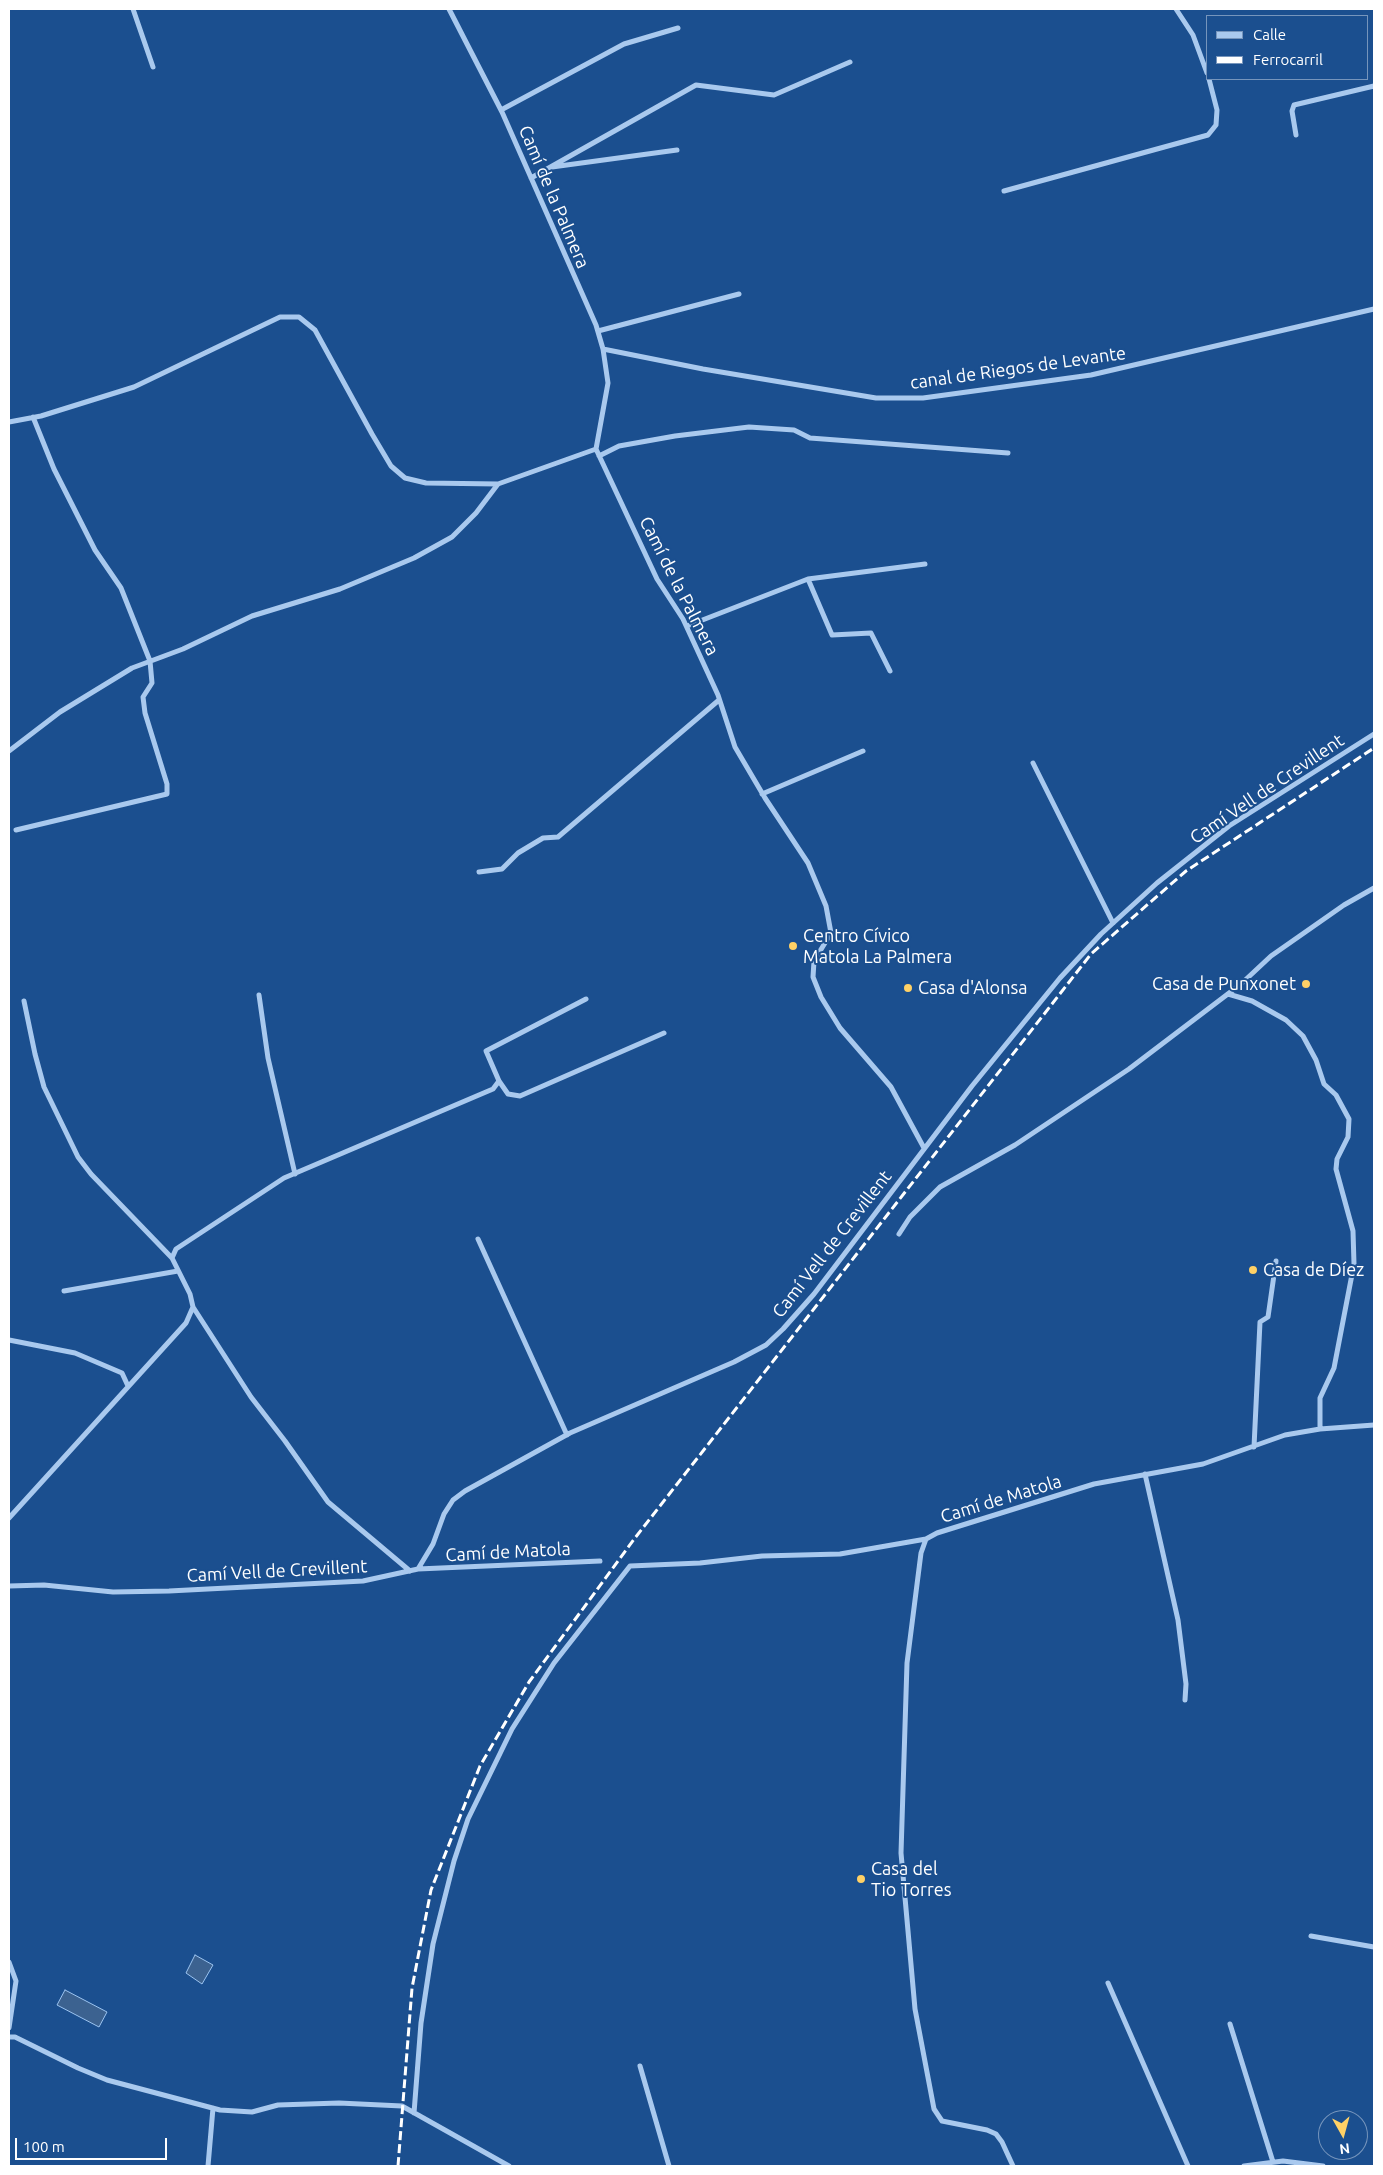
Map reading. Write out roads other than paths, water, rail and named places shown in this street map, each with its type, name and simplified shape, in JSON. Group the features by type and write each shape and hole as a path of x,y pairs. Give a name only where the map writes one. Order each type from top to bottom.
{"street":[{"path":"133,9 153,67"},
{"name":"Camí de la Palmera","path":"449,9 501,110 598,332 603,349 608,384 596,449 657,579 687,626 719,700 735,747 762,794 808,863 826,906 831,933 814,961 814,977 821,997 840,1028 890,1086 924,1148"},
{"path":"1176,9 1193,35 1206,70"},
{"path":"501,110 624,44 678,28"},
{"path":"531,178 696,85 774,96 850,62"},
{"path":"1004,192 1208,135 1216,125 1217,110 1209,80"},
{"path":"1296,136 1292,111 1294,105 1374,86"},
{"path":"549,168 677,150"},
{"path":"598,332 739,294"},
{"name":"canal de Riegos de Levante","path":"603,349 704,369 876,398 923,398 1091,375 1374,309"},
{"path":"9,422 32,418 134,387 280,318 299,317 315,330 391,466 405,478 426,483 498,484 596,449"},
{"path":"16,830 167,794 167,784 144,713 143,697 152,683 150,661 121,588 95,550 54,469 32,418"},
{"path":"599,456 619,446 675,436 749,427 794,430 810,438 1008,453"},
{"path":"9,751 94,689 150,661 183,649 252,616 340,589 414,558 452,537 476,513 498,484"},
{"path":"687,626 808,579 925,564"},
{"path":"808,579 832,635 871,633 890,671"},
{"path":"478,872 502,869 518,853 543,838 558,837 719,700"},
{"name":"Camí Vell de Crevillent","path":"9,1586 44,1585 113,1592 169,1591 363,1581 418,1570 453,1500 567,1435 734,1362 766,1345 814,1294 924,1148 1060,978 1113,923 1157,883 1229,826 1374,734"},
{"path":"762,794 863,751"},
{"path":"1033,764 1113,923"},
{"path":"899,1234 910,1216 940,1187 1015,1145 1129,1069 1228,994 1271,956 1344,905 1374,888"},
{"path":"1228,994 1252,1001 1269,1010 1286,1020 1303,1036 1316,1060 1324,1084 1336,1096 1349,1119 1348,1137 1337,1159 1336,1169 1353,1231 1354,1264 1334,1368 1320,1398 1320,1429"},
{"path":"258,995 272,1075 295,1174"},
{"path":"586,999 486,1050 499,1081 508,1094 520,1096 664,1032"},
{"path":"24,1001 44,1086 78,1157 91,1174 172,1258 190,1294 192,1307 251,1397 328,1502 410,1571"},
{"path":"172,1258 176,1249 284,1178 493,1089 499,1081"},
{"path":"478,1239 567,1435"},
{"path":"1254,1446 1260,1322 1268,1317 1276,1261"},
{"path":"64,1290 178,1271"},
{"path":"9,1518 186,1323 192,1307"},
{"path":"9,1340 74,1354 122,1373 128,1386"},
{"name":"Camí de Matola","path":"414,2113 418,2047 433,1944 457,1852 468,1819 512,1729 554,1663 630,1566 700,1563 762,1556 840,1554 926,1539 937,1533 1094,1484 1203,1464 1285,1435 1320,1429 1374,1425"},
{"path":"1145,1474 1178,1620 1186,1684 1185,1700"},
{"path":"926,1539 921,1553 906,1663 901,1853 915,2010 934,2109 942,2121 987,2130 996,2134 1002,2142 1013,2166"},
{"name":"Camí de Matola","path":"418,1570 600,1561"},
{"path":"1311,1936 1374,1947"},
{"path":"9,1962 16,1981 9,2028"},
{"path":"1108,1983 1188,2166"},
{"path":"1230,2024 1273,2162"},
{"path":"9,2037 15,2036 78,2068 107,2080 213,2108 252,2112 278,2105 339,2103 402,2106 509,2166"},
{"path":"640,2066 669,2166"},
{"path":"208,2166 213,2108"},
{"path":"1244,2166 1283,2161 1323,2166"}],"water":[{"path":"195,1955 213,1965 202,1984 186,1973"},
{"path":"65,1990 107,2012 99,2027 57,2005"}],"railway":[{"path":"398,2166 412,1988 431,1890 480,1766 529,1682 635,1538 1091,954 1186,871 1374,748"}],"place":[{"name":"Centro Cívico Matola La Palmera","path":"793,946"},
{"name":"Casa de Punxonet","path":"1306,984"},
{"name":"Casa d'Alonsa","path":"908,988"},
{"name":"Casa de Díez","path":"1253,1270"},
{"name":"Casa del Tio Torres","path":"861,1879"}]}
